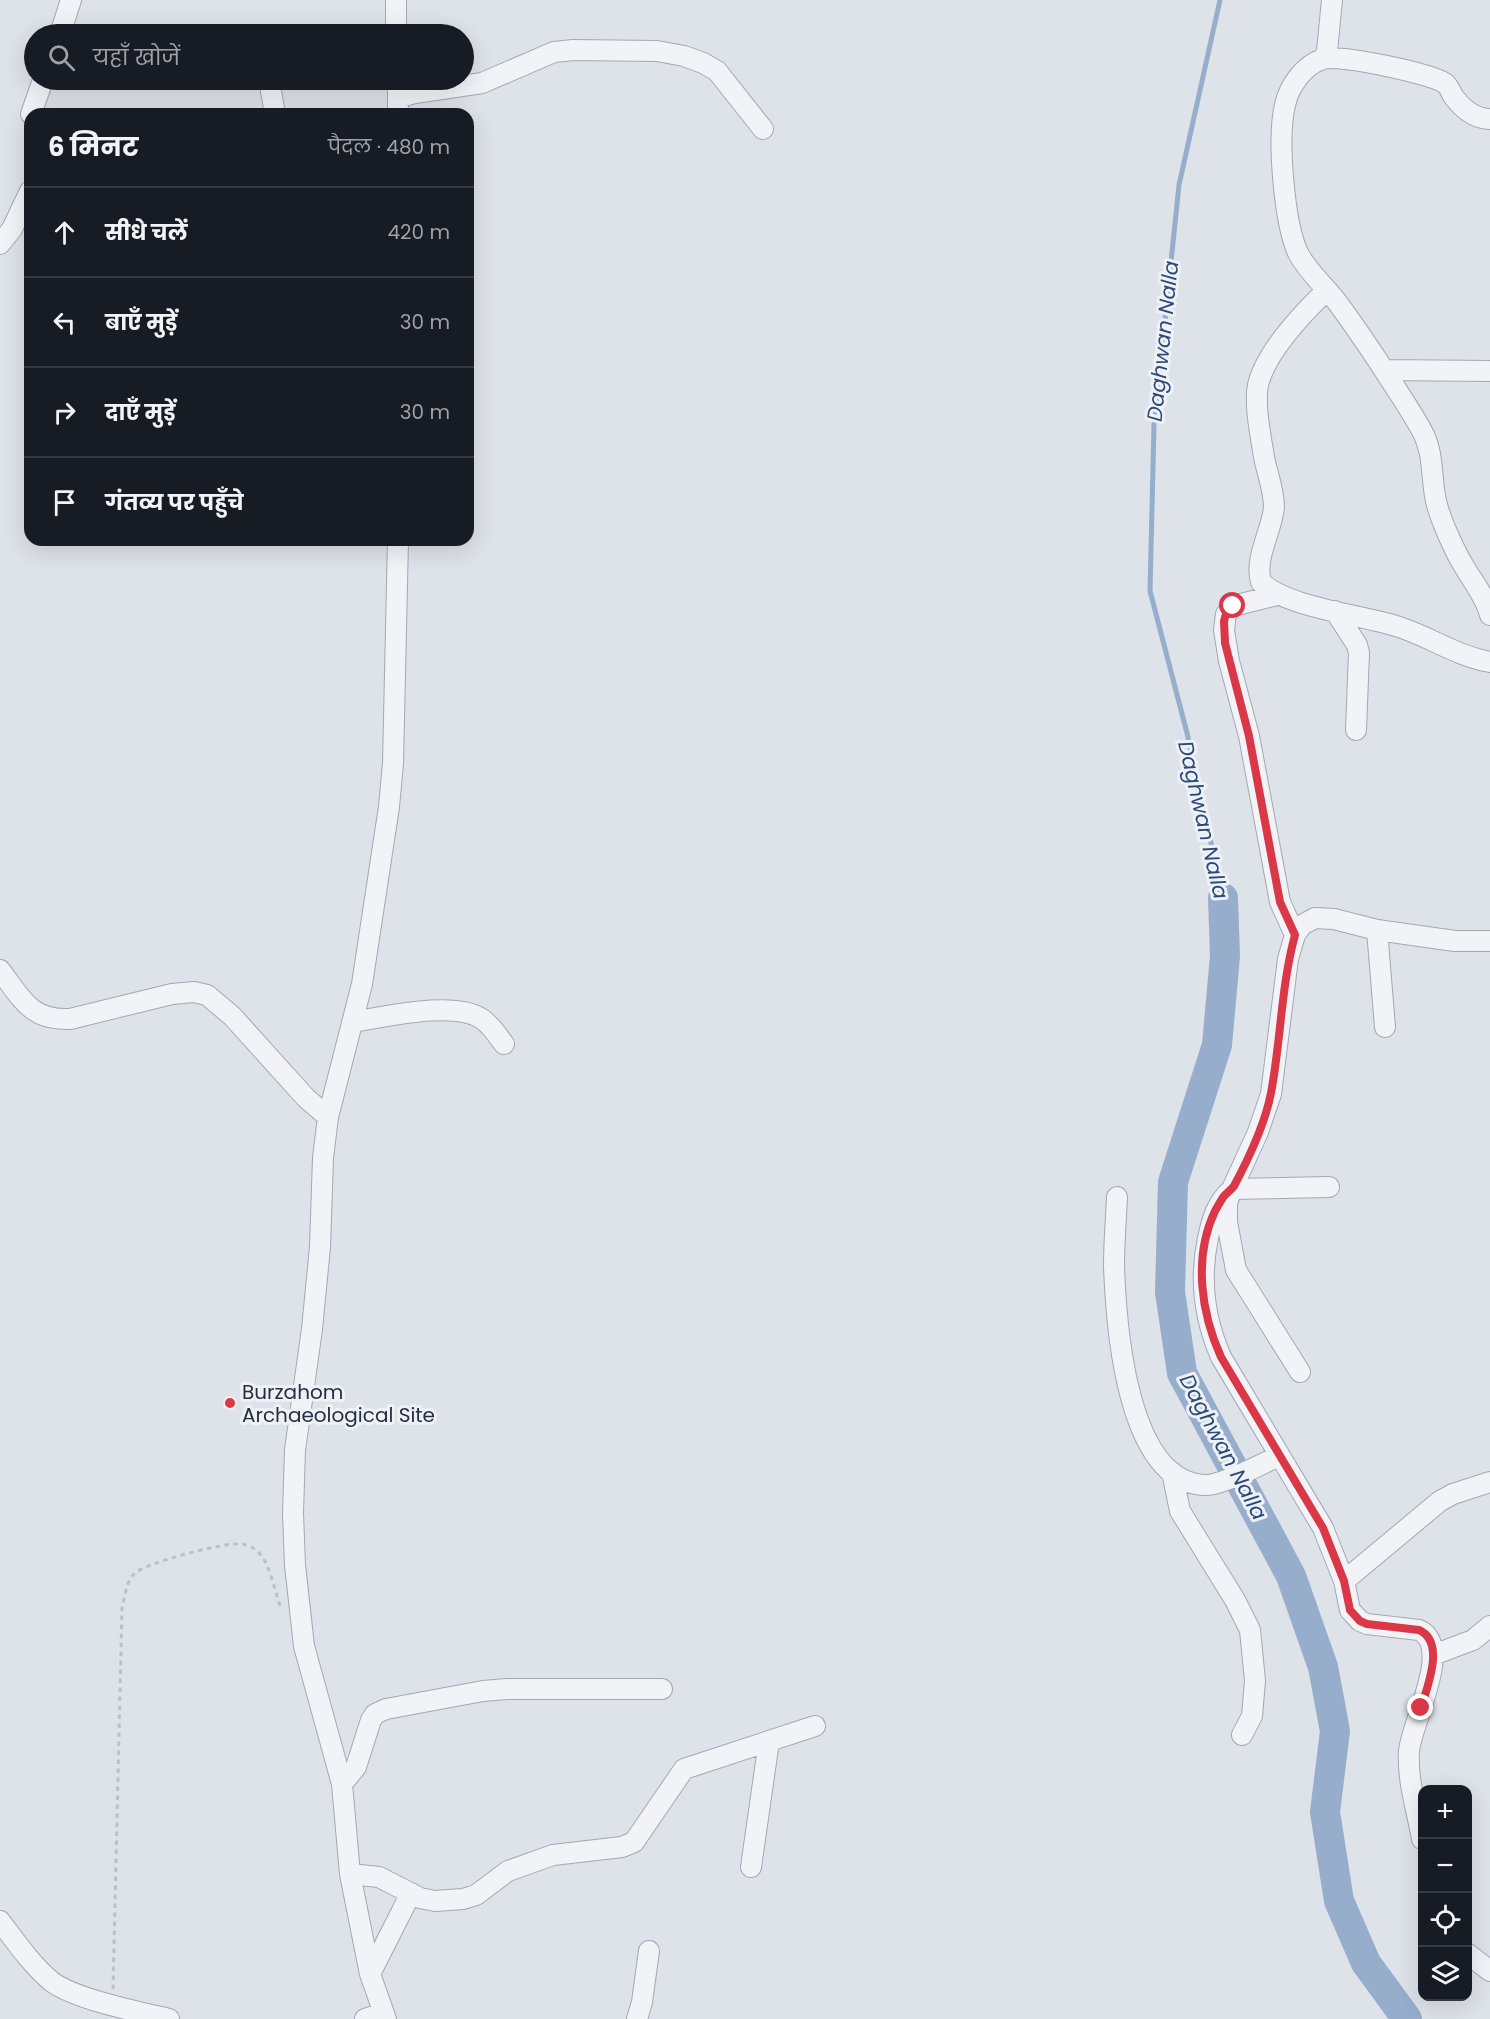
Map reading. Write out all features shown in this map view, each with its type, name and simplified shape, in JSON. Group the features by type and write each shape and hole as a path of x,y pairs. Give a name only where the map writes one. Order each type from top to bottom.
{"street":[{"path":"63,24 71,0"},
{"path":"396,0 396,24"},
{"path":"1324,58 1328,51 1332,0"},
{"path":"474,84 482,83 554,52 573,50 657,51 684,56 717,71 763,129"},
{"path":"1490,119 1481,119 1468,111 1455,99 1446,84 1418,73 1342,58 1324,58 1303,70 1295,81 1285,104 1281,143 1283,179 1297,250 1307,268 1328,290 1384,370 1424,436 1432,463 1436,502 1463,565 1488,607 1490,615"},
{"path":"33,108 39,90"},
{"path":"271,90 274,108"},
{"path":"398,97 435,90"},
{"path":"0,244 12,228 24,203"},
{"path":"1328,290 1295,322 1266,366 1258,387 1259,417 1274,502 1259,575 1262,582 1277,595 1395,625 1417,633 1451,651 1490,662"},
{"path":"1384,370 1490,372"},
{"path":"378,2017 350,1874 342,1784 304,1646 295,1565 293,1513 295,1450 320,1247 323,1158 328,1117 362,984 389,807 393,763 398,546"},
{"path":"1277,595 1233,606 1226,614 1224,630 1229,661 1249,736 1280,902 1295,935"},
{"path":"1335,611 1357,645 1359,653 1356,730"},
{"path":"1300,1372 1236,1270 1227,1222 1227,1203 1258,1132 1271,1094 1288,959 1295,935 1302,925 1315,918 1334,919 1377,930 1455,941 1490,941"},
{"path":"1377,930 1385,1027"},
{"path":"0,970 20,996 39,1015 54,1020 70,1019 172,994 194,992 207,995 232,1016 306,1098 328,1117"},
{"path":"352,1022 438,1010 462,1011 481,1018 504,1044"},
{"path":"1329,1187 1232,1189 1223,1196 1211,1221 1202,1264 1203,1298 1211,1335 1221,1357 1323,1528 1344,1581 1350,1610 1360,1621 1367,1624 1419,1630 1429,1638 1433,1655 1432,1670 1409,1751 1409,1773 1418,1819"},
{"path":"1117,1197 1114,1265 1119,1338 1124,1371 1136,1413 1161,1463 1186,1481 1209,1485 1221,1482 1279,1455"},
{"path":"1172,1472 1180,1511 1235,1600 1250,1630 1255,1681 1252,1716 1242,1735"},
{"path":"1344,1581 1440,1501 1490,1482"},
{"path":"1433,1655 1473,1640 1490,1626"},
{"path":"342,1784 356,1767 370,1720 375,1714 386,1709 483,1691 507,1689 662,1689"},
{"path":"350,1874 379,1877 420,1898 435,1901 476,1896 508,1871 554,1856 622,1847 634,1842 684,1769 815,1726"},
{"path":"752,1867 769,1741"},
{"path":"370,1974 411,1893"},
{"path":"0,1921 32,1962 53,1982 73,1993 113,2004 132,2015 170,2019"},
{"path":"637,2019 642,2002 649,1951"},
{"path":"1472,1958 1490,1971"}],"path":[{"path":"113,2004 122,1608 127,1584 134,1573 146,1566 219,1546 246,1545 255,1548 263,1556 281,1610"}],"waterway":[{"name":"Daghwan Nalla","path":"1220,0 1179,185 1154,425 1150,591 1187,733 1223,898"},
{"name":"Daghwan Nalla","path":"1223,898 1225,956 1217,1045 1173,1182 1170,1292 1182,1373 1291,1576 1323,1667 1335,1731 1325,1812 1339,1901 1366,1963 1407,2019"}],"place":[{"name":"Burzahom Archaeological Site","path":"230,1403"}],"route":[{"path":"1233,606 1226,614 1224,621 1225,643 1249,736 1280,902 1295,935 1288,959 1271,1094 1258,1132 1232,1189 1223,1196 1211,1221 1202,1264 1203,1298 1211,1335 1221,1357 1258,1423 1323,1528 1344,1581 1350,1610 1360,1621 1367,1624 1419,1630 1429,1638 1433,1655 1432,1670 1421,1708"}]}
